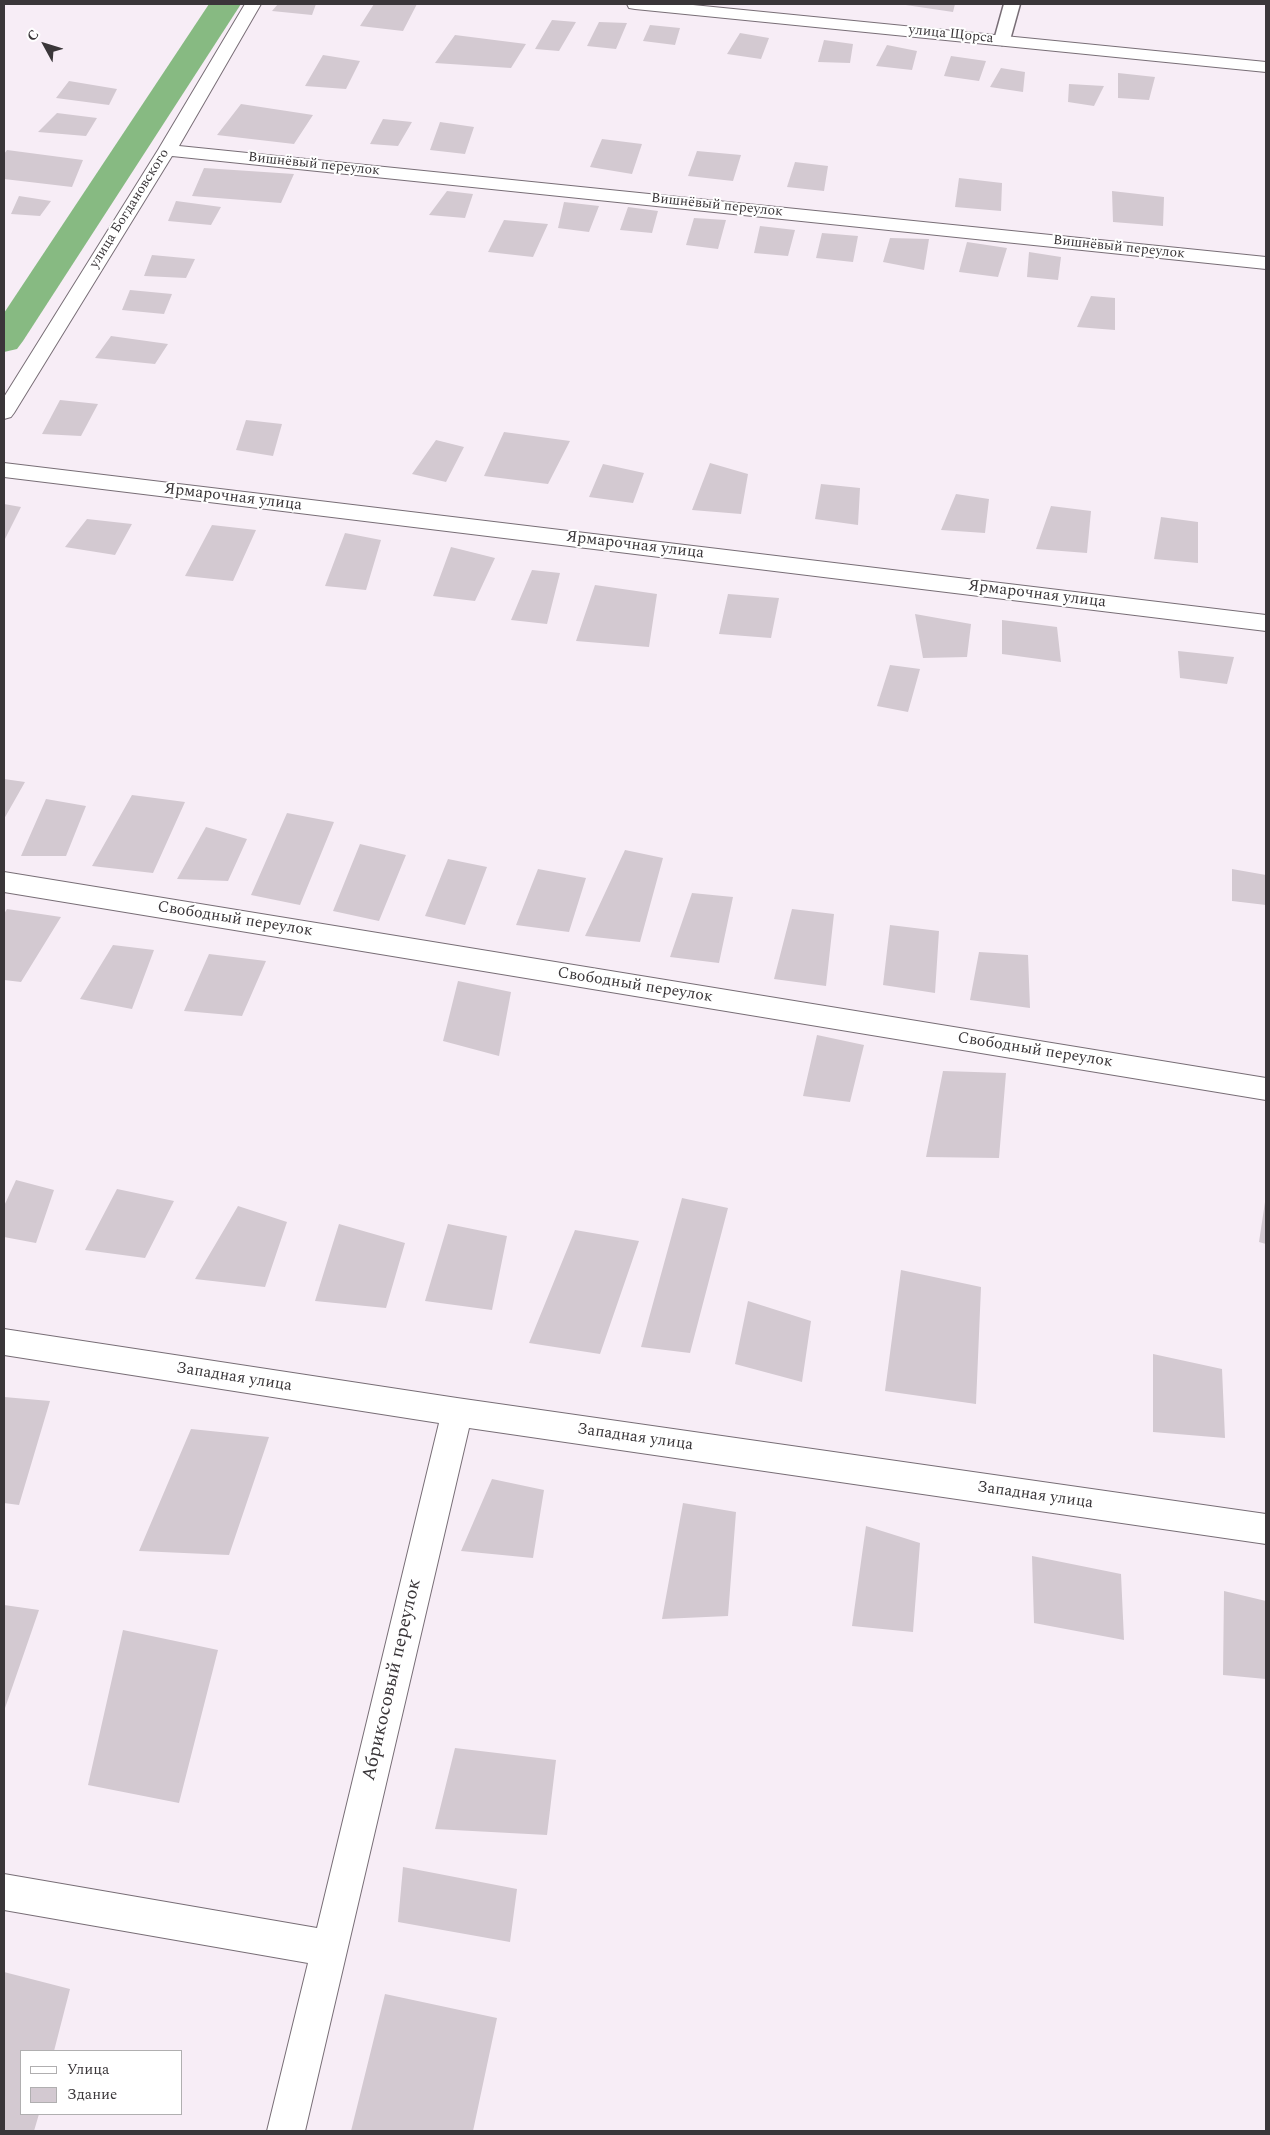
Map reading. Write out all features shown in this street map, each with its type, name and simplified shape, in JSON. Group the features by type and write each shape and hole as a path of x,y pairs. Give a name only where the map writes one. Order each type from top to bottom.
{"street":[{"name":"улица Богдановского","path":"4,413 167,150 253,4"},
{"name":"улица Щорса","path":"635,4 1266,67"},
{"name":"Вишнёвый переулок","path":"167,150 1266,263"},
{"name":"Ярмарочная улица","path":"4,470 1266,623"},
{"name":"Свободный переулок","path":"4,882 1266,1089"},
{"name":"Западная улица","path":"4,1342 457,1412 1266,1529"},
{"name":"Абрикосовый переулок","path":"286,2131 457,1412"},
{"path":"4,1892 330,1949"}],"lane":[{"path":"1002,40 1012,4"}],"building":[{"path":"278,4 316,4 312,15 272,11"},
{"path":"374,4 417,4 403,31 360,26"},
{"path":"899,4 955,4 953,12"},
{"path":"552,20 576,22 559,51 535,49"},
{"path":"599,22 627,23 616,49 587,46"},
{"path":"650,25 680,28 675,45 643,41"},
{"path":"740,33 769,38 761,59 727,54"},
{"path":"455,35 526,44 511,68 435,63"},
{"path":"824,40 853,44 850,63 818,62"},
{"path":"887,45 917,51 912,70 876,66"},
{"path":"323,55 360,61 346,89 305,86"},
{"path":"951,56 986,61 979,81 944,76"},
{"path":"1001,68 1025,72 1023,92 990,87"},
{"path":"1118,73 1155,77 1149,100 1118,98"},
{"path":"69,81 117,89 109,105 56,98"},
{"path":"1069,84 1104,86 1094,106 1068,102"},
{"path":"241,104 313,115 294,144 217,135"},
{"path":"57,113 97,118 86,136 38,132"},
{"path":"383,119 412,122 398,146 370,144"},
{"path":"440,122 474,127 465,154 430,150"},
{"path":"602,139 642,144 632,174 590,167"},
{"path":"7,150 83,160 72,187 4,179 4,154"},
{"path":"697,151 741,155 733,181 688,176"},
{"path":"795,162 828,166 824,191 787,187"},
{"path":"204,168 294,174 281,203 192,196"},
{"path":"959,178 1002,183 1001,211 955,207"},
{"path":"447,191 473,194 465,218 429,215"},
{"path":"1112,191 1164,197 1163,226 1113,222"},
{"path":"19,196 51,201 40,216 11,214"},
{"path":"176,201 221,207 211,225 168,221"},
{"path":"564,202 599,206 589,232 558,228"},
{"path":"628,207 658,211 652,233 620,230"},
{"path":"694,218 726,220 718,249 686,245"},
{"path":"504,220 548,224 533,257 488,252"},
{"path":"760,226 795,230 788,256 754,253"},
{"path":"822,233 858,236 853,262 816,258"},
{"path":"890,238 929,239 924,270 883,262"},
{"path":"967,242 1007,248 998,277 959,272"},
{"path":"1029,252 1061,257 1058,280 1027,277"},
{"path":"152,255 195,259 186,278 144,276"},
{"path":"130,290 172,294 164,314 122,310"},
{"path":"1091,296 1115,298 1115,330 1077,327"},
{"path":"111,336 168,344 155,364 95,358"},
{"path":"60,400 98,404 81,436 42,434"},
{"path":"246,420 282,424 273,456 236,450"},
{"path":"504,432 570,441 548,484 484,476"},
{"path":"436,440 464,447 446,482 412,474"},
{"path":"710,463 748,474 741,514 692,510"},
{"path":"603,464 644,473 633,503 589,497"},
{"path":"821,484 860,488 858,525 815,519"},
{"path":"956,494 989,499 985,533 941,530"},
{"path":"4,504 21,507 4,541"},
{"path":"1051,506 1091,511 1087,553 1036,549"},
{"path":"1161,517 1198,522 1198,563 1154,559"},
{"path":"87,519 132,524 115,555 65,547"},
{"path":"212,525 256,530 233,581 185,576"},
{"path":"345,533 381,540 366,590 325,586"},
{"path":"451,547 495,558 475,601 433,596"},
{"path":"532,570 560,573 547,624 511,620"},
{"path":"595,585 657,594 649,647 576,641"},
{"path":"728,594 779,598 771,638 719,634"},
{"path":"915,614 971,624 967,657 923,658"},
{"path":"1002,620 1057,627 1061,662 1002,654"},
{"path":"1178,651 1234,657 1227,684 1180,678"},
{"path":"890,665 920,669 908,712 877,706"},
{"path":"4,779 25,782 4,819"},
{"path":"132,795 185,802 153,873 92,866"},
{"path":"46,799 86,806 66,856 21,856"},
{"path":"287,813 334,822 300,905 251,895"},
{"path":"206,827 247,839 228,881 177,879"},
{"path":"360,844 406,855 379,921 333,911"},
{"path":"625,850 663,858 640,942 585,936"},
{"path":"448,859 487,867 465,925 425,916"},
{"path":"538,869 586,878 569,932 516,925"},
{"path":"1232,869 1266,875 1266,905 1232,901"},
{"path":"692,893 733,897 719,963 670,957"},
{"path":"7,909 61,917 21,982 4,980 4,914"},
{"path":"792,909 834,914 826,986 774,979"},
{"path":"890,925 939,931 935,993 883,985"},
{"path":"113,945 154,950 132,1009 80,999"},
{"path":"979,952 1028,955 1030,1008 970,1000"},
{"path":"209,954 266,961 242,1016 184,1011"},
{"path":"458,981 511,992 499,1056 443,1041"},
{"path":"817,1035 864,1045 850,1102 803,1096"},
{"path":"943,1071 1006,1073 999,1158 926,1157"},
{"path":"16,1180 54,1190 36,1243 4,1237 4,1206"},
{"path":"117,1189 174,1201 145,1258 85,1250"},
{"path":"682,1198 728,1208 690,1353 641,1347"},
{"path":"1266,1202 1266,1244 1259,1242"},
{"path":"238,1206 287,1222 265,1287 195,1279"},
{"path":"339,1224 405,1243 386,1308 315,1301"},
{"path":"448,1224 507,1236 492,1310 425,1301"},
{"path":"575,1230 639,1241 600,1354 529,1343"},
{"path":"901,1270 981,1287 976,1404 885,1391"},
{"path":"748,1301 811,1321 802,1382 735,1364"},
{"path":"1153,1354 1222,1369 1225,1438 1153,1432"},
{"path":"4,1397 50,1401 19,1505 4,1503"},
{"path":"191,1429 269,1437 229,1555 139,1551"},
{"path":"492,1479 544,1490 533,1558 461,1551"},
{"path":"683,1503 736,1512 728,1616 662,1619"},
{"path":"866,1526 920,1543 913,1632 852,1626"},
{"path":"1032,1556 1121,1574 1124,1640 1034,1623"},
{"path":"1224,1591 1266,1601 1266,1679 1223,1675"},
{"path":"4,1605 39,1610 4,1711"},
{"path":"123,1630 218,1650 179,1803 88,1785"},
{"path":"455,1748 556,1760 547,1835 435,1829"},
{"path":"403,1867 517,1889 510,1942 398,1922"},
{"path":"4,1972 70,1989 54,2050 20,2050 20,2115 39,2115 34,2131 4,2131"},
{"path":"385,1994 497,2018 473,2131 351,2131"}],"waterway":[{"path":"4,341 225,4"}]}
